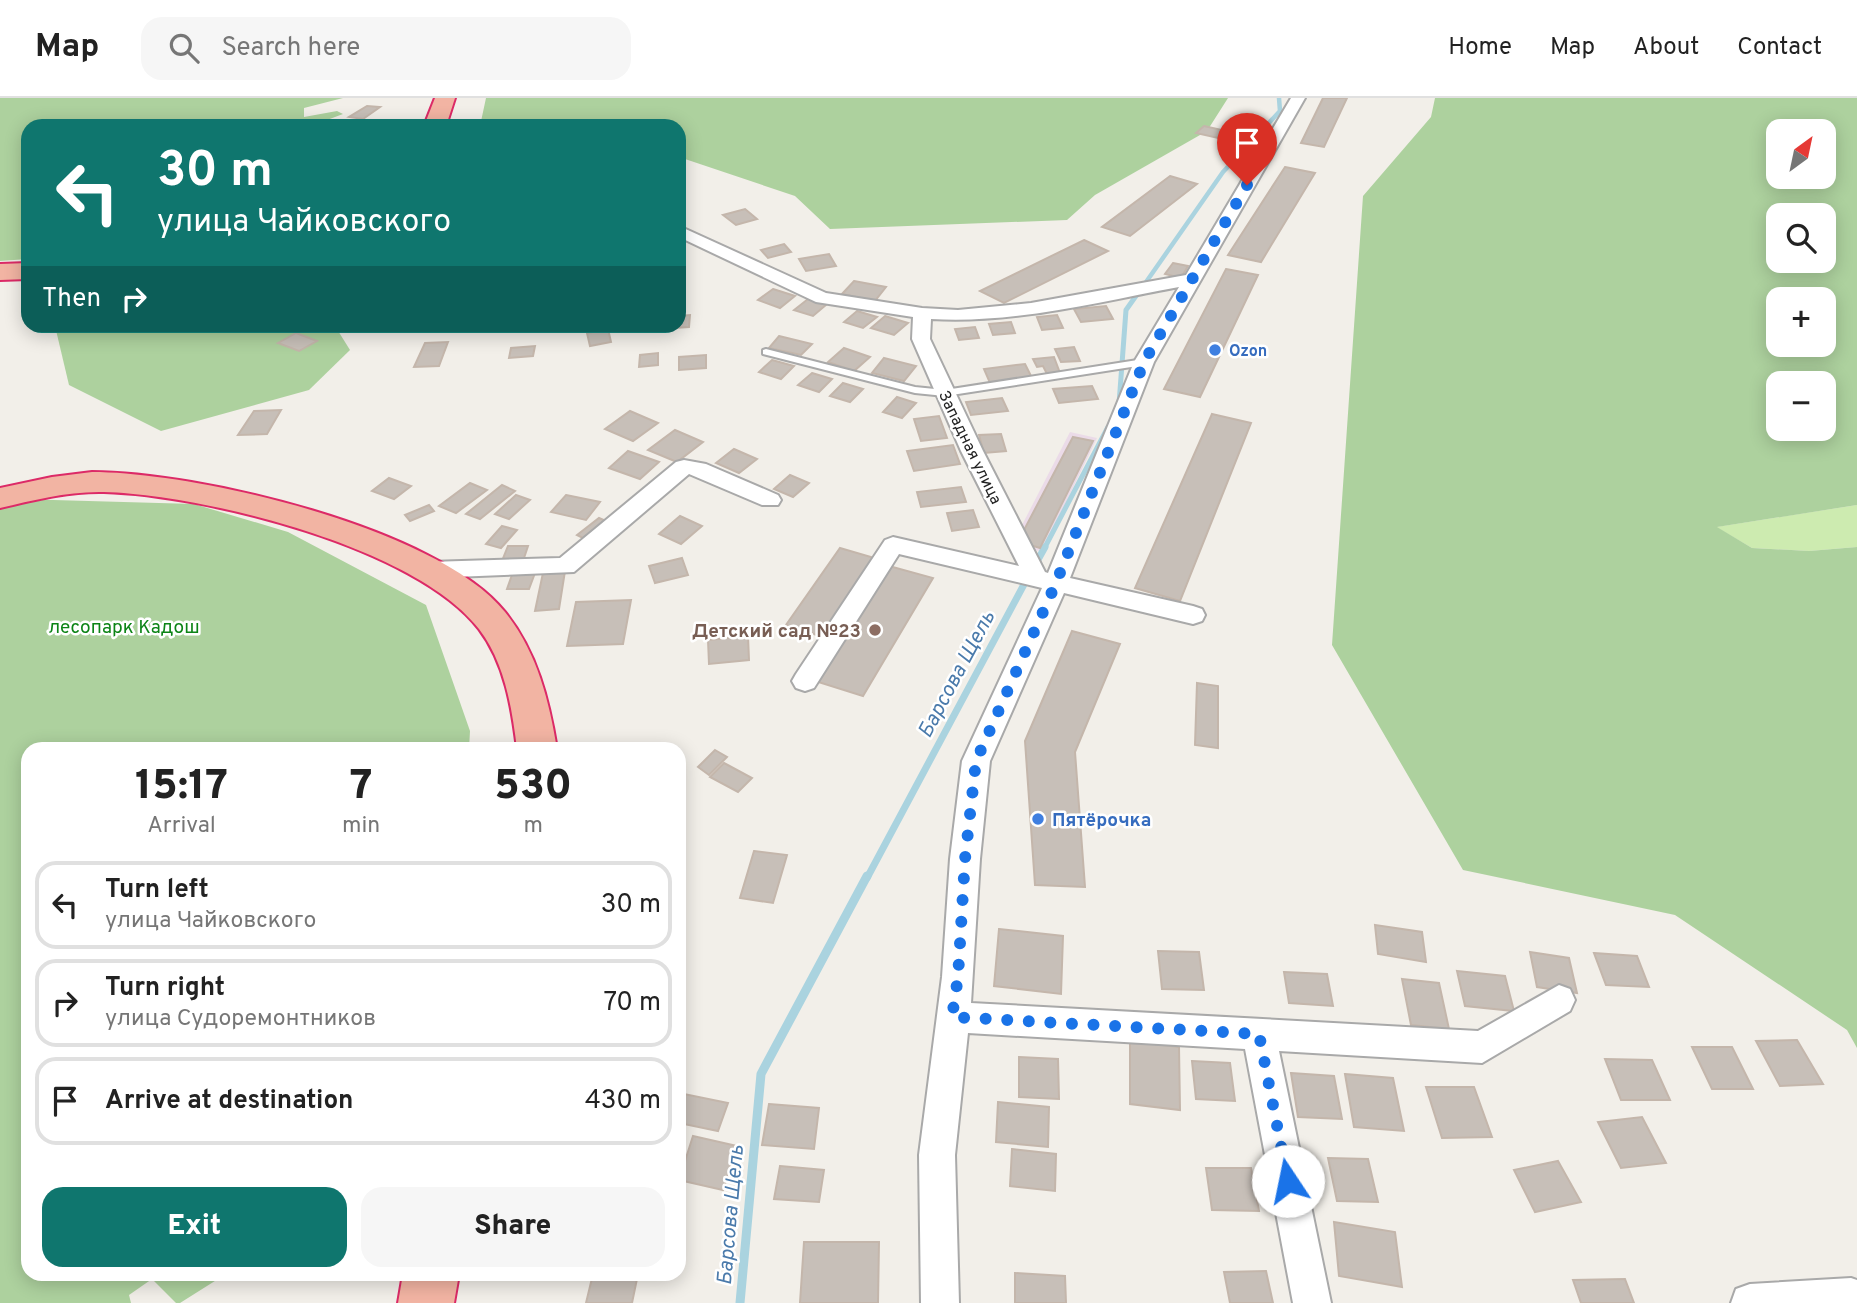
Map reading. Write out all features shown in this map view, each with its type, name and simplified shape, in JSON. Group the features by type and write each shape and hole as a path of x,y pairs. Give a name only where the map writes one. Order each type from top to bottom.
{"highway":[{"path":"438,119 445,98"},
{"path":"0,272 21,271"},
{"path":"0,498 43,488 102,482 171,488 273,510 348,533 429,570 478,604 512,648 531,702 536,742"},
{"path":"426,1303 430,1281"}],"street":[{"path":"940,1303 937,1155 958,977 965,859 976,761 1046,580 1144,362 1298,98"},
{"path":"686,234 822,298 922,313 958,315 1031,308 1190,280"},
{"name":"Западная улица","path":"922,313 921,340 945,393 1046,580"},
{"path":"429,570 566,566 684,467 698,469 770,500"},
{"path":"805,681 893,545 965,564 1193,615"},
{"path":"952,1017 1482,1047 1559,1000"},
{"path":"1259,1034 1312,1303"},
{"path":"1750,1303 1850,1297"}],"lane":[{"path":"766,352 915,390 945,393 1144,362"}],"shaded area":[{"path":"1070,432 1097,438 1042,552 1025,547 1021,527"}],"green space":[{"path":"0,98 343,98 304,108 304,117 337,111 343,114 330,119 21,119 21,260 0,261"},
{"path":"486,98 1228,98 1207,131 1095,195 1067,220 830,229 795,196 686,159 686,119 482,119"},
{"path":"1435,98 1857,98 1857,505 1717,527 1752,548 1809,551 1857,547 1857,1048 1847,1030 1675,915 1463,870 1332,645 1363,196 1431,117"},
{"path":"57,333 339,333 350,350 309,390 161,431 69,385"},
{"name":"лесопарк Кадош","path":"18,499 194,504 288,532 426,605 470,731 469,742 21,742 21,1281 149,1281 129,1295 131,1303 0,1303 0,506"},
{"path":"1857,505 1857,547 1809,551 1752,548 1716,527"},
{"name":"лесопарк Кадош","path":"154,1281 215,1281 180,1303 176,1303"}],"building":[{"path":"1323,98 1347,98 1324,147 1301,143"},
{"path":"367,106 380,107 363,119 349,117"},
{"path":"1204,126 1226,131 1218,138 1196,133"},
{"path":"1285,167 1315,173 1261,262 1228,255"},
{"path":"1170,176 1197,184 1130,236 1102,227"},
{"path":"745,209 757,219 736,225 723,215"},
{"path":"1084,240 1108,251 1004,303 980,291"},
{"path":"784,244 791,252 768,258 761,250"},
{"path":"829,254 836,266 806,271 799,259"},
{"path":"1173,263 1188,266 1181,278 1165,274"},
{"path":"1226,269 1258,275 1200,397 1164,389"},
{"path":"854,281 886,287 875,301 842,294"},
{"path":"773,289 795,296 780,308 758,300"},
{"path":"808,299 826,305 813,316 794,310"},
{"path":"1106,306 1113,319 1081,322 1074,309"},
{"path":"857,311 877,317 863,328 844,322"},
{"path":"686,315 690,315 689,327 686,327"},
{"path":"1057,315 1063,328 1042,330 1037,317"},
{"path":"885,316 908,323 894,335 871,328"},
{"path":"1011,322 1015,333 993,335 989,324"},
{"path":"975,327 979,338 959,340 955,329"},
{"path":"296,333 317,341 299,351 278,343"},
{"path":"587,333 609,333 611,342 590,346"},
{"path":"779,336 812,344 801,355 769,348"},
{"path":"448,342 439,366 414,367 425,343"},
{"path":"535,346 533,356 509,358 511,348"},
{"path":"1074,347 1080,361 1061,362 1055,349"},
{"path":"844,348 870,357 854,371 828,362"},
{"path":"658,353 658,365 639,367 640,355"},
{"path":"706,355 706,368 679,370 679,357"},
{"path":"1054,357 1060,373 1047,374 1043,366 1037,367 1033,359"},
{"path":"884,358 916,366 904,381 872,373"},
{"path":"772,360 794,366 781,379 759,372"},
{"path":"1025,364 1032,378 990,383 984,369"},
{"path":"812,373 832,379 819,392 798,385"},
{"path":"843,383 863,389 850,402 830,396"},
{"path":"1092,386 1098,399 1059,403 1053,389"},
{"path":"897,397 916,403 902,418 883,412"},
{"path":"1002,398 1008,411 971,415 966,402"},
{"path":"281,410 267,434 238,435 254,411"},
{"path":"630,411 658,423 633,441 605,429"},
{"path":"1212,414 1251,423 1180,601 1135,588"},
{"path":"939,416 947,438 921,441 914,419"},
{"path":"675,430 703,442 677,462 648,450"},
{"path":"1001,434 1006,451 984,453 979,435"},
{"path":"1073,437 1093,441 1040,548 1030,545 1024,530"},
{"path":"953,445 960,464 914,471 907,451"},
{"path":"734,449 757,459 739,473 716,463"},
{"path":"628,451 659,462 640,479 609,468"},
{"path":"790,475 809,483 793,497 774,489"},
{"path":"389,478 411,486 394,499 372,491"},
{"path":"470,483 487,490 456,513 439,506"},
{"path":"502,485 515,491 480,519 466,514"},
{"path":"961,487 966,502 921,507 917,492"},
{"path":"516,495 530,500 509,519 495,514"},
{"path":"566,495 600,502 586,520 551,512"},
{"path":"429,505 434,511 410,521 405,515"},
{"path":"973,510 979,527 952,531 947,513"},
{"path":"680,516 702,526 681,544 659,534"},
{"path":"599,518 613,524 591,542 577,535"},
{"path":"502,526 517,530 501,548 486,544"},
{"path":"508,546 528,546 523,561 502,561"},
{"path":"840,548 878,559 826,638 786,625"},
{"path":"682,558 688,575 655,583 649,566"},
{"name":"Детский сад №23","path":"889,566 933,578 863,696 815,681"},
{"path":"565,571 559,609 535,611 543,573"},
{"path":"513,572 535,573 529,589 507,589"},
{"path":"631,600 623,644 567,646 576,602"},
{"path":"1072,631 1120,644 1075,752 1085,887 1035,885 1025,741"},
{"path":"748,636 749,660 709,664 708,640"},
{"path":"1197,683 1218,686 1218,748 1195,745"},
{"path":"715,750 727,757 709,775 698,767"},
{"path":"724,763 752,778 738,792 710,777"},
{"path":"754,851 787,855 773,903 740,898"},
{"path":"1375,925 1422,932 1426,962 1378,954"},
{"path":"999,929 1063,936 1061,994 994,986"},
{"path":"1158,951 1199,952 1204,990 1162,989"},
{"path":"1530,952 1569,958 1577,993 1537,987"},
{"path":"1594,953 1637,956 1649,987 1606,985"},
{"path":"1457,971 1505,976 1514,1011 1465,1006"},
{"path":"1284,972 1327,974 1333,1006 1289,1003"},
{"path":"1402,979 1439,983 1449,1029 1411,1025"},
{"path":"1797,1040 1823,1084 1780,1086 1756,1041"},
{"path":"1130,1041 1179,1047 1180,1110 1130,1104"},
{"path":"1692,1047 1732,1047 1753,1089 1712,1089"},
{"path":"1019,1057 1058,1059 1059,1099 1019,1097"},
{"path":"1605,1059 1652,1060 1670,1100 1621,1100"},
{"path":"1192,1061 1230,1063 1235,1101 1196,1099"},
{"path":"1291,1073 1334,1076 1342,1119 1298,1117"},
{"path":"1345,1074 1393,1078 1404,1131 1354,1127"},
{"path":"1426,1087 1474,1087 1492,1137 1442,1138"},
{"path":"686,1094 728,1103 718,1131 686,1124"},
{"path":"998,1102 1049,1107 1048,1147 996,1142"},
{"path":"769,1104 819,1108 814,1149 762,1145"},
{"path":"1642,1117 1666,1163 1621,1168 1598,1122"},
{"path":"693,1136 737,1146 723,1190 686,1182 686,1158"},
{"path":"1012,1149 1056,1154 1055,1191 1010,1186"},
{"path":"1328,1158 1368,1159 1378,1202 1337,1201"},
{"path":"1558,1161 1581,1202 1535,1212 1514,1170"},
{"path":"780,1166 824,1170 819,1202 774,1199"},
{"path":"1206,1168 1251,1168 1259,1211 1212,1210"},
{"path":"1334,1222 1395,1232 1402,1287 1339,1276"},
{"path":"804,1242 879,1242 878,1303 800,1303"},
{"path":"1266,1271 1273,1303 1230,1303 1224,1272"},
{"path":"1015,1273 1065,1276 1066,1303 1015,1303"},
{"path":"1625,1279 1634,1303 1581,1303 1573,1280"},
{"path":"591,1281 637,1281 632,1303 586,1303"}],"waterway":[{"name":"Барсова Щель","path":"1137,295 1223,172 1280,111 1279,98"},
{"name":"Барсова Щель","path":"1119,404 1126,310 1138,293"},
{"name":"Барсова Щель","path":"1044,549 1108,427"},
{"name":"Барсова Щель","path":"1035,565 1045,547"},
{"name":"Барсова Щель","path":"867,878 1029,575"},
{"name":"Барсова Щель","path":"740,1303 761,1074 867,876"}],"place":[{"name":"Ozon","path":"1215,350"},
{"name":"Детский сад №23","path":"875,630"},
{"name":"Пятёрочка","path":"1038,819"}],"route":[{"path":"1247,185 1144,362 1056,583 976,761 965,859 958,977 952,1017 1259,1034 1288,1181"}]}
